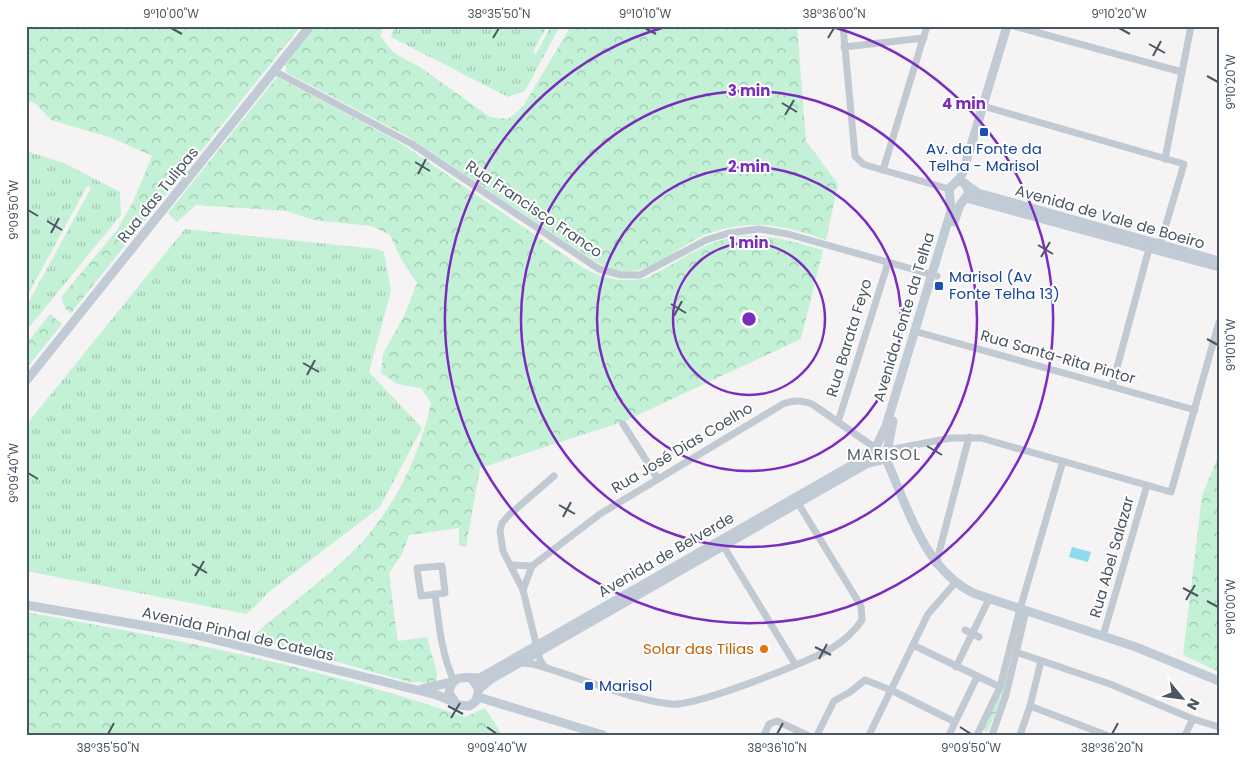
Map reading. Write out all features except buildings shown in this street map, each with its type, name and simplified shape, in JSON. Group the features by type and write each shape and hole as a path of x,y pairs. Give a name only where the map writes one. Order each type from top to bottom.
{"main road":[{"name":"Rua das Tulipas","path":"26,381 310,26"},
{"name":"Avenida Fonte da Telha","path":"934,275 958,209 969,192 967,186 985,107 1007,26"},
{"name":"Avenida Fonte da Telha","path":"882,460 889,449 891,428 951,211 950,192 962,175 1013,26"},
{"path":"957,181 967,186"},
{"name":"Avenida de Vale de Boeiro","path":"967,186 978,193 1219,268"},
{"path":"950,192 956,200 964,199"},
{"name":"Avenida de Vale de Boeiro","path":"964,199 1155,247 1219,261"},
{"name":"Avenida Fonte da Telha","path":"875,447 886,426 917,332"},
{"path":"889,449 883,444 875,447 874,456 882,460 926,549 936,564 955,583 989,599 1136,647 1219,681"},
{"name":"Avenida de Belverde","path":"412,690 453,682 462,676 480,678 538,649 724,548 854,464 875,447"},
{"name":"Avenida de Belverde","path":"454,702 461,706 470,706 491,679 520,663 538,649 797,500 866,464 882,460"},
{"name":"Avenida Pinhal de Catelas","path":"26,605 192,634 412,690 436,694 454,702"},
{"path":"471,678 479,693 603,735"},
{"path":"453,682 449,693 454,702"}],"street":[{"path":"843,26 853,150 858,160 863,164 950,192"},
{"path":"883,170 927,26"},
{"path":"1013,26 1182,72"},
{"path":"1165,159 1191,26"},
{"path":"844,47 924,38"},
{"name":"Rua Francisco Franco","path":"274,71 412,144 599,269 621,276 640,275 706,240 729,233 759,229 788,234 934,275"},
{"path":"985,107 1184,164 1155,247 1112,386"},
{"name":"Rua Barata Feyo","path":"838,422 888,263"},
{"path":"889,449 969,436 1171,492 1219,322"},
{"name":"Rua Santa-Rita Pintor","path":"917,332 1195,410"},
{"name":"Rua José Dias Coelho","path":"532,566 600,514 782,404 804,401 812,404 875,447"},
{"path":"623,424 658,479"},
{"path":"936,564 969,436"},
{"path":"980,734 1000,687 1024,610 1063,461"},
{"path":"545,667 538,649 524,590 503,551 500,540 502,523 554,476"},
{"name":"Rua Abel Salazar","path":"1103,636 1147,485"},
{"path":"520,663 545,667 652,701 674,705 697,702 831,649 853,633 862,620 860,606 797,500"},
{"path":"724,548 795,664"},
{"path":"512,565 532,566 524,590"},
{"path":"442,566 445,593 435,594 421,596 417,568 442,566"},
{"path":"871,734 930,610 955,583"},
{"path":"435,594 441,643 453,682"},
{"path":"956,667 976,635 989,599"},
{"path":"992,735 1006,695 1024,610"},
{"path":"965,630 976,635"},
{"path":"913,645 1000,687"},
{"path":"1016,652 1110,684 1192,719 1219,727"},
{"path":"1020,735 1030,706 1041,661"},
{"path":"948,735 977,677"},
{"path":"817,735 834,701 852,690 863,680 891,690 955,722"},
{"path":"1030,706 1106,735"},
{"path":"1185,735 1192,719"},
{"path":"764,735 769,724 777,722 807,735"}],"green space":[{"path":"26,26 301,26 71,313 66,310 61,297 117,230 133,202 152,156 112,138 51,120 36,104 26,100"},
{"path":"315,26 384,26 380,36 394,53 420,67 490,117 508,119 522,108 571,26 797,26 806,141 838,184 826,240 781,227 767,225 738,226 722,229 696,239 651,266 627,272 610,269 584,254 407,136 287,73 285,64"},
{"path":"395,26 547,26 533,52 536,54 551,26 560,26 525,91 508,97 391,37"},
{"path":"277,77 396,140 585,269 600,275 623,280 647,278 704,247 728,238 741,236 772,237 823,250 801,339 625,421 480,468 466,547 459,545 459,528 409,535 402,554 389,573 397,636 398,641 427,637 437,673 436,683 409,682 251,638 336,568 375,527 406,477 414,459 431,403 421,388 397,384 381,373 383,354 405,314 417,283 401,259 390,235 371,226 314,220 286,211 196,205 177,222 168,213"},
{"path":"26,151 64,163 120,192 121,215 26,331 26,307 91,188 87,186 26,298"},
{"path":"185,229 377,249 384,252 391,291 369,372 422,428 380,507 270,591 247,614 26,571 26,425"},
{"path":"50,314 62,324 26,369 26,344"},
{"path":"1219,454 1219,672 1183,655 1202,496"},
{"path":"26,612 192,644 302,669 357,683 465,717 485,708 502,735 381,735 377,733 376,735 26,735"},
{"path":"1021,615 1002,700 987,732 983,730"}],"water":[{"path":"1072,547 1091,552 1088,562 1069,557"}],"place":[{"name":"Av. da Fonte da Telha - Marisol","path":"984,132"},
{"name":"Marisol (Av Fonte Telha 13)","path":"939,286"},
{"name":"Solar das Tílias","path":"764,649"},
{"name":"Marisol","path":"589,686"}],"district":[{"name":"MARISOL","path":"884,454"}]}
